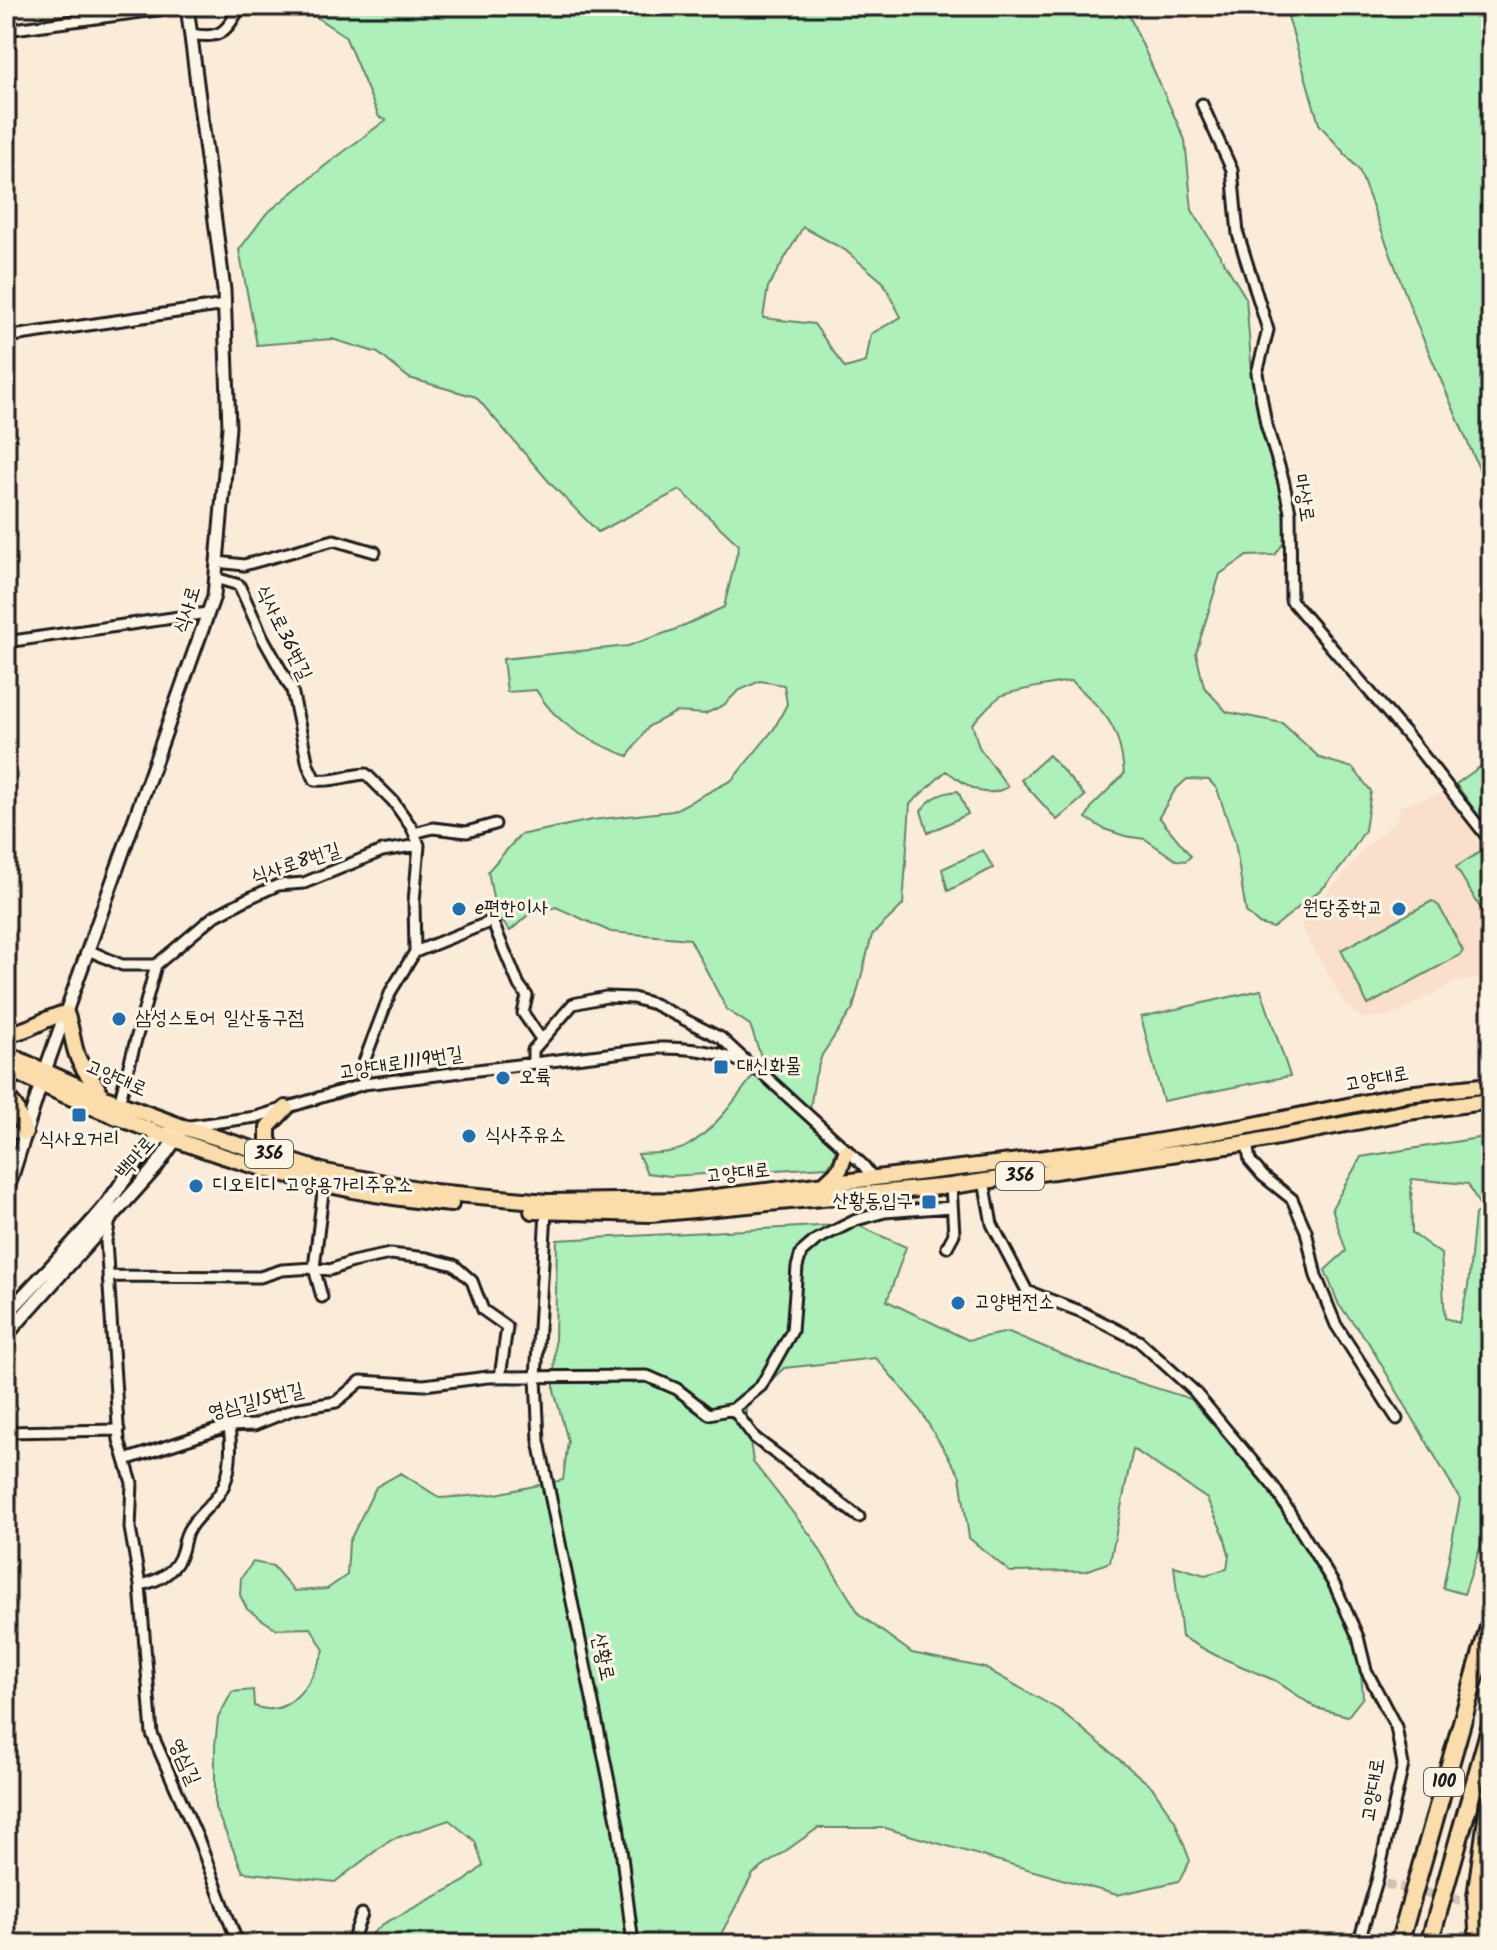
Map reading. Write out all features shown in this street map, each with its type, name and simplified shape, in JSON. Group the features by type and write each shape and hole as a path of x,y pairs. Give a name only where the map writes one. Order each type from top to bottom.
{"highway":[{"name":"100","path":"1399,1944 1491,1620"},
{"name":"100","path":"1429,1944 1491,1725"},
{"path":"1479,1944 1476,1897 1491,1790"}],"main road":[{"path":"6,1034 23,1032 50,1017 66,1013 76,1055 96,1081 102,1097"},
{"name":"고양대로","path":"6,1054 43,1077 170,1138 324,1184 431,1202 546,1212 651,1214 951,1186 1247,1143 1408,1112 1491,1101"},
{"name":"고양대로","path":"6,1068 43,1077 183,1127 325,1172 434,1192 547,1202 690,1200 1095,1152 1244,1127 1406,1094 1491,1085"},
{"path":"6,1093 25,1133"},
{"path":"277,1156 268,1140 268,1127 286,1108"},
{"name":"백마로","path":"6,1315 183,1127"},
{"name":"백마로","path":"6,1335 111,1217 170,1138"},
{"path":"823,1185 840,1169 846,1152"}],"street":[{"path":"6,30 186,6"},
{"name":"식사로","path":"6,1195 43,1077 214,596 229,427 225,305 186,6"},
{"path":"191,34 220,34 241,6"},
{"name":"마상로","path":"1202,104 1232,170 1238,234 1268,330 1257,373 1266,424 1290,512 1291,600 1412,741 1491,842"},
{"path":"6,337 225,305"},
{"name":"식사로36번길","path":"217,562 244,565 334,540 375,552"},
{"name":"식사로36번길","path":"215,578 239,585 263,638 292,690 308,765 315,780 335,782 366,774 393,801 414,833 419,845 414,902 415,952"},
{"path":"6,642 207,613"},
{"path":"414,833 433,828 467,832 495,824"},
{"name":"식사로8번길","path":"156,965 213,917 247,899 278,885 304,883 382,851 419,845"},
{"path":"364,1084 362,1067 391,991 415,952 492,921 519,985 527,996 523,1013 541,1039"},
{"path":"88,950 122,965 156,965 119,1103"},
{"name":"고양대로1119번길","path":"533,1063 533,1050 573,1004 606,997 633,998 654,1004 721,1038 863,1165 883,1193"},
{"name":"고양대로1119번길","path":"183,1127 256,1117 364,1084 656,1048 694,1047 750,1064"},
{"path":"6,1133 25,1133"},
{"path":"1247,1143 1250,1161 1263,1176 1292,1199 1306,1231 1316,1276 1336,1325 1397,1419"},
{"name":"고양대로","path":"984,1181 992,1224 1027,1291 1082,1312 1139,1341 1194,1391 1274,1487 1335,1586 1358,1637 1366,1670 1396,1727 1403,1765 1381,1882 1358,1944"},
{"path":"322,1297 314,1268 324,1184"},
{"path":"947,1247 954,1234 951,1186"},
{"path":"536,1378 647,1376 677,1389 709,1414 733,1409 761,1386 792,1331 801,1253 816,1240 856,1220 885,1212 952,1207"},
{"name":"산황로","path":"546,1212 536,1378 539,1441 618,1825 633,1944"},
{"name":"영심길","path":"111,1217 106,1241 119,1430 132,1483 130,1528 140,1585 152,1734 199,1841 238,1944"},
{"path":"108,1276 260,1277 282,1270 330,1270 390,1254 427,1258 454,1265 472,1281 483,1310 507,1327 500,1377"},
{"name":"영심길15번길","path":"125,1460 229,1426 254,1425 294,1409 336,1402 361,1381 424,1385 500,1377 536,1378"},
{"path":"733,1409 755,1438 859,1517"},
{"path":"140,1585 155,1582 172,1571 182,1554 186,1534 218,1496 232,1450 229,1426"},
{"path":"6,1432 119,1430"},
{"path":"351,1944 362,1914"}],"shaded area":[{"name":"원당중학교","path":"1447,792 1491,853 1491,979 1454,983 1390,1016 1362,1018 1346,1006 1303,930 1300,916 1338,882 1362,851 1398,819 1400,806"}],"green space":[{"path":"254,6 1125,6 1185,140 1192,210 1246,298 1251,362 1262,427 1281,493 1287,538 1275,555 1247,556 1220,574 1196,653 1204,687 1227,712 1282,723 1320,758 1353,768 1371,791 1365,830 1343,865 1325,886 1273,928 1259,924 1246,912 1235,842 1217,789 1209,780 1187,779 1175,790 1159,817 1191,856 1186,861 1176,860 1145,839 1104,829 1086,818 1092,806 1124,774 1115,732 1102,712 1072,681 1001,696 972,724 979,747 1008,787 983,792 946,771 910,804 903,905 872,935 853,1008 822,1055 815,1077 809,1115 836,1147 828,1167 670,1176 647,1173 638,1154 676,1150 698,1139 729,1108 763,1062 750,1025 727,1010 690,939 611,932 556,907 528,915 510,931 496,914 488,871 520,835 592,820 673,811 732,780 774,729 787,704 784,685 760,681 738,691 724,705 705,714 676,712 649,726 628,756 600,745 564,723 536,690 507,692 503,659 628,646 674,630 724,607 739,545 680,490 598,532 551,484 476,397 409,378 378,353 332,339 257,345 239,250 266,214 386,120 379,117 345,36 308,12 253,10","holes":["803,227 845,250 883,282 901,317 871,334 866,362 845,368 814,324 763,318 768,287"]},
{"path":"1285,6 1491,6 1491,484 1483,478 1416,322 1359,170 1319,124"},
{"path":"1049,755 1085,796 1057,820 1021,780"},
{"path":"1491,759 1491,833 1456,784"},
{"path":"958,791 968,814 928,833 921,811 937,796"},
{"path":"1485,849 1491,859 1491,909 1484,914 1456,867"},
{"path":"983,850 993,868 948,891 942,869"},
{"path":"1432,901 1439,906 1463,951 1368,1005 1341,950"},
{"path":"1261,990 1290,1076 1163,1101 1141,1017"},
{"path":"1491,1136 1491,1516 1464,1594 1443,1588 1460,1499 1367,1340 1339,1305 1325,1270 1346,1251 1332,1208 1361,1157","holes":["1411,1179 1468,1184 1482,1210 1475,1214 1468,1287 1459,1323 1445,1318 1441,1254 1412,1233"]},
{"path":"855,1224 906,1247 887,1301 968,1340 1009,1332 1099,1370 1191,1399 1272,1494 1348,1619 1361,1672 1363,1697 1348,1716 1316,1708 1276,1681 1182,1637 1174,1566 1205,1575 1227,1569 1229,1555 1224,1535 1207,1499 1133,1449 1110,1562 1086,1571 1010,1572 969,1538 960,1476 918,1407 876,1358 784,1368 745,1405 753,1462 812,1537 860,1615 912,1653 985,1668 1061,1711 1152,1787 1175,1821 1190,1861 1179,1881 1117,1895 885,1828 818,1828 753,1874 718,1944 360,1944 383,1924 465,1881 483,1866 475,1841 449,1820 390,1840 335,1882 243,1872 215,1808 218,1718 232,1692 253,1690 254,1706 267,1709 290,1703 307,1684 324,1650 311,1628 276,1629 247,1609 240,1595 241,1578 253,1562 273,1566 294,1591 327,1589 347,1575 349,1542 376,1487 401,1473 440,1498 496,1494 563,1480 568,1441 554,1390 557,1240"}],"tunnel":[{"path":"1386,1884 1491,1907"}],"place":[{"name":"e편한이사","path":"459,909"},
{"name":"원당중학교","path":"1399,909"},
{"name":"삼성스토어 일산동구점","path":"119,1019"},
{"name":"대신화물","path":"721,1067"},
{"name":"오륙","path":"503,1078"},
{"name":"식사오거리","path":"79,1115"},
{"name":"식사주유소","path":"469,1136"},
{"name":"디오티디 고양용가리주유소","path":"196,1186"},
{"name":"산황동입구","path":"929,1202"},
{"name":"고양변전소","path":"958,1303"}]}
